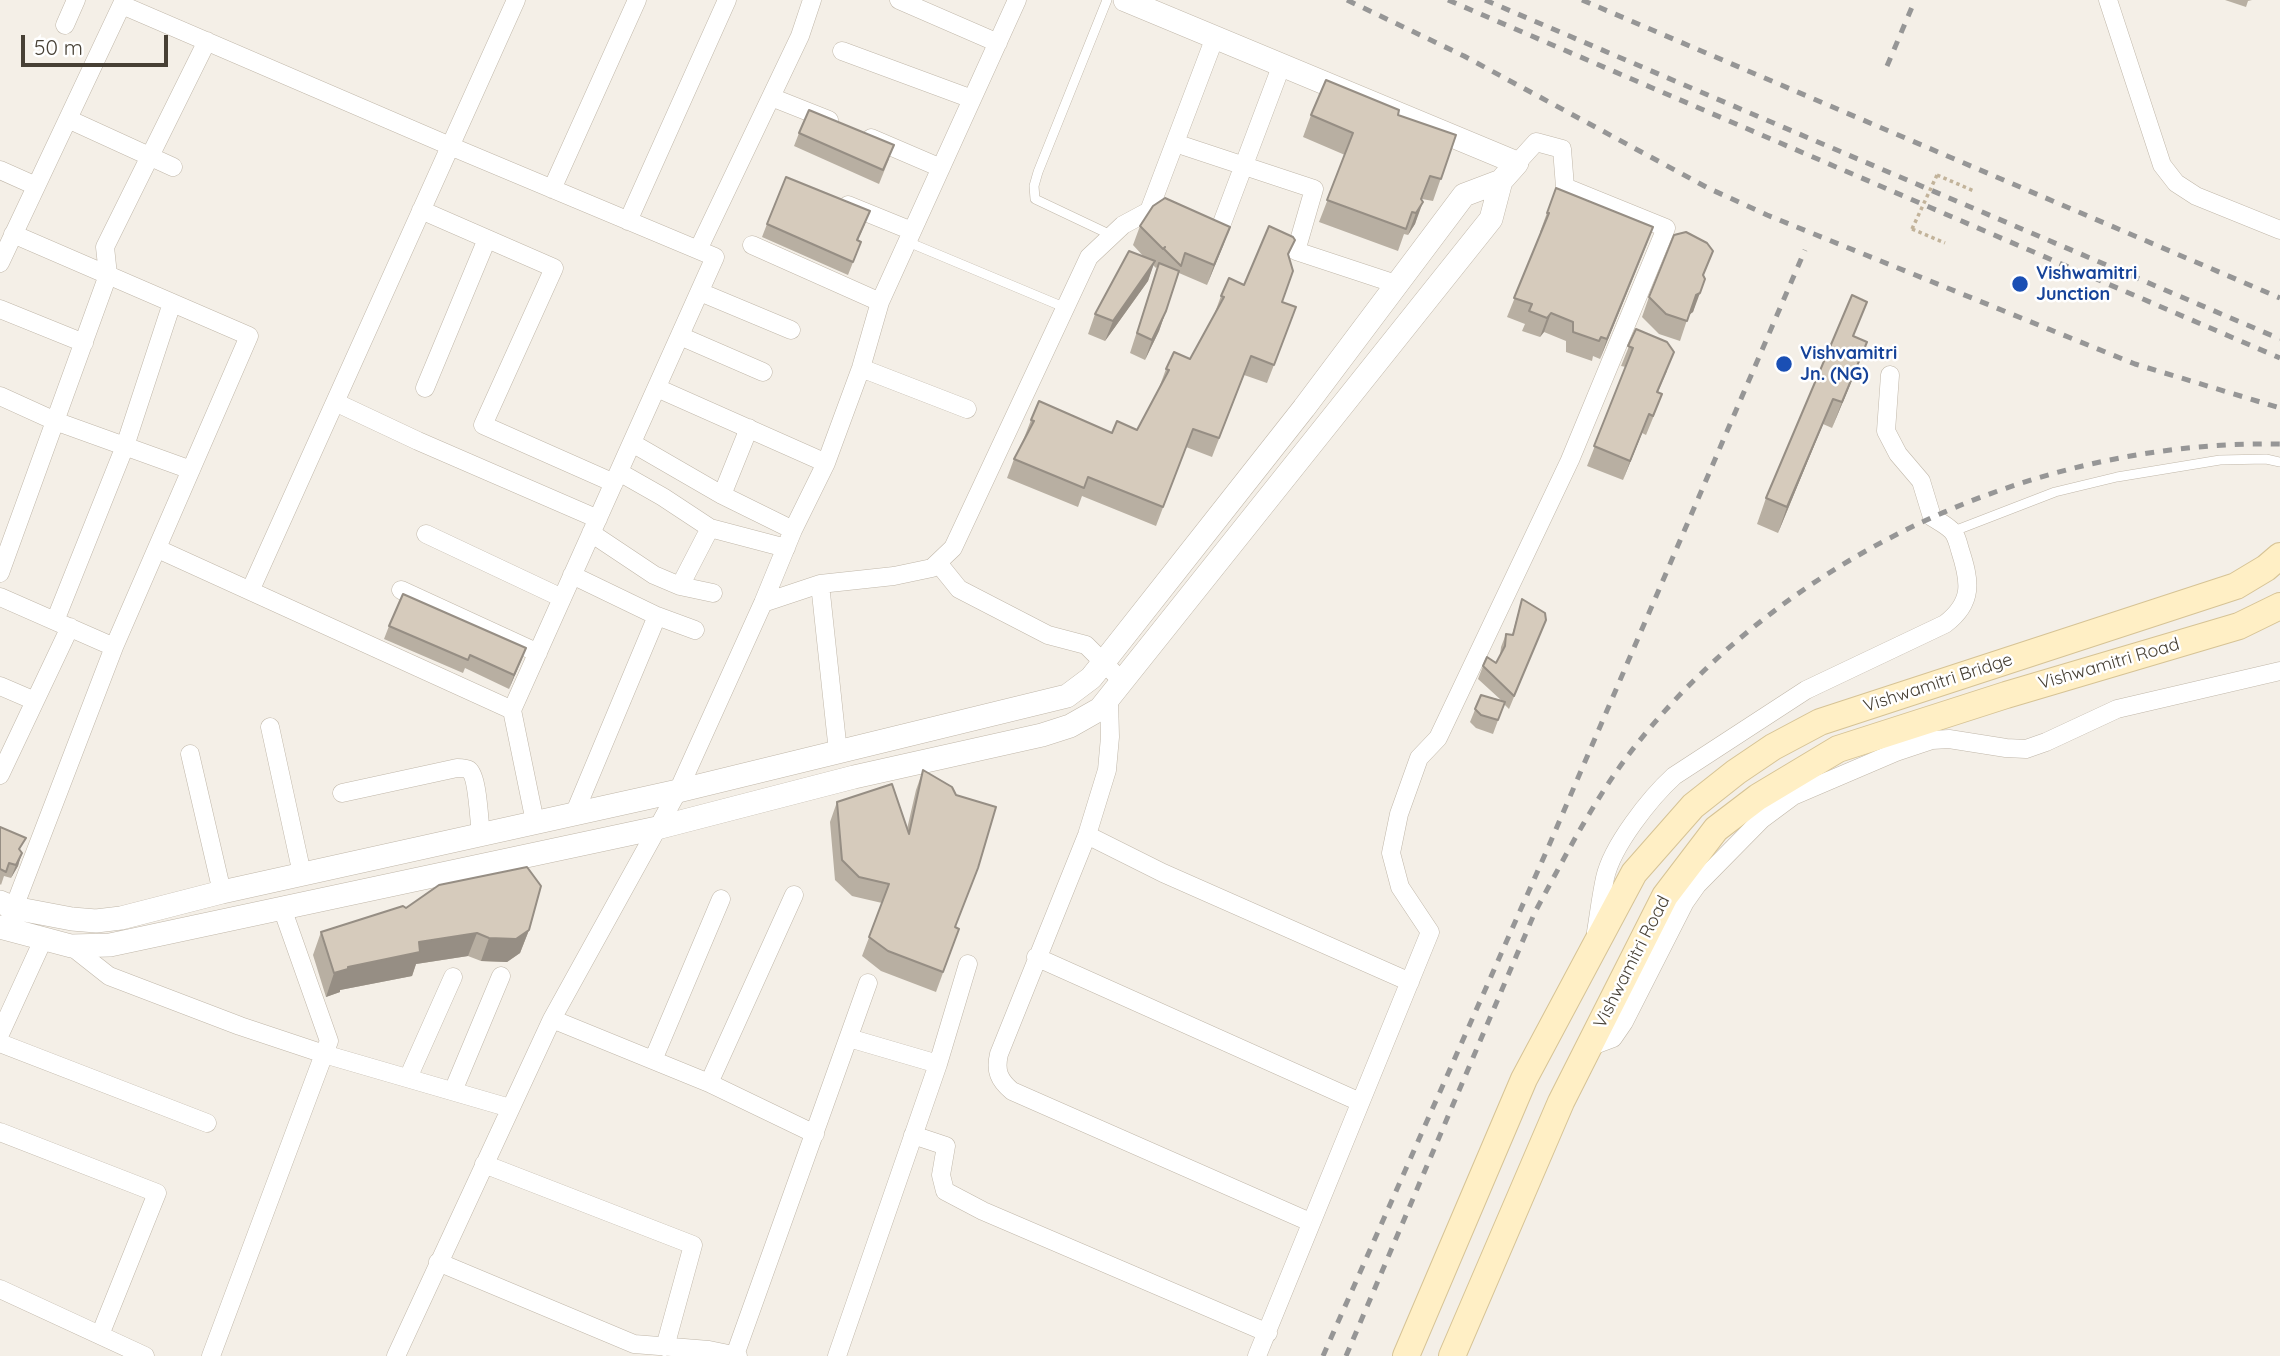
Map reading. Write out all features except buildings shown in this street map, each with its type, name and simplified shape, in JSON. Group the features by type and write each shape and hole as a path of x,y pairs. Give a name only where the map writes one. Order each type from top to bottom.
{"main road":[{"name":"Vishwamitri Bridge","path":"1593,949 1634,873 1693,806 1773,747 1820,722 2236,586 2280,556"},
{"name":"Vishwamitri Road","path":"1452,1356 1561,1102 1665,896 1716,829 1758,797 1838,748 2239,626 2280,606"},
{"path":"1406,1356 1524,1079 1593,949"}],"street":[{"path":"65,25 76,0"},
{"path":"250,591 516,0"},
{"path":"552,189 637,0"},
{"path":"628,221 727,0"},
{"path":"698,250 800,36 812,0"},
{"path":"899,0 998,43"},
{"path":"396,1356 552,1019 678,791 793,530 826,463 861,369 880,302 1017,0"},
{"path":"1125,0 1517,163"},
{"path":"2108,0 2162,165 2176,183 2196,196 2280,230"},
{"path":"0,263 123,2 450,146 715,257 512,710 535,822"},
{"path":"763,603 820,584 894,576 932,568 953,548 1089,257 1123,225 1149,211 1215,37"},
{"path":"0,573 108,275 105,247 207,41"},
{"path":"842,51 972,99"},
{"path":"1219,231 1282,64"},
{"path":"771,97 941,168"},
{"path":"68,119 173,167"},
{"path":"5,917 43,940 71,946 110,945 657,828 854,778 1042,735 1087,719 1100,709 1116,690 1491,219 1501,181 1536,142 1562,149 1565,187 1666,228 1570,460 1438,738 1419,758 1399,814 1391,852 1401,887 1430,932 1310,1222 1268,1333 1256,1356"},
{"path":"1175,143 1314,189 1296,251 1399,285"},
{"path":"0,170 36,187"},
{"path":"5,917 96,920 121,918 222,892 678,791 1054,701 1080,687 1103,663 1399,285 1464,195 1501,181"},
{"path":"835,200 910,237"},
{"path":"421,210 554,268 484,425 663,496 710,528 786,548"},
{"path":"5,917 114,647 249,336 13,234"},
{"path":"425,388 487,239"},
{"path":"752,244 880,302"},
{"path":"699,292 792,330"},
{"path":"0,775 35,701 125,446 172,303"},
{"path":"0,309 84,343"},
{"path":"680,336 763,372"},
{"path":"861,369 967,409"},
{"path":"1593,949 1605,876 1640,816 1656,793 1674,776 1807,690 1945,624 1956,615 1968,591 1969,578 1954,531 1932,517 1921,481 1891,443 1886,431 1890,375"},
{"path":"657,388 826,463"},
{"path":"0,396 55,421 191,470"},
{"path":"335,402 595,526 654,575 680,586 713,593"},
{"path":"722,495 749,428"},
{"path":"632,443 722,495 793,530"},
{"path":"680,586 710,528"},
{"path":"426,534 562,598"},
{"path":"158,549 512,710"},
{"path":"938,563 959,589 1048,635 1086,645 1103,663 1116,690 1107,770 1087,835 999,1054 998,1072 1002,1082 1012,1091 1310,1222"},
{"path":"572,576 695,631"},
{"path":"820,584 838,752"},
{"path":"401,590 538,653"},
{"path":"0,597 114,647"},
{"path":"575,812 657,616"},
{"path":"1589,1047 1613,1038 1624,1022 1685,902 1697,885 1762,819 1793,796 1896,752 1932,740 1949,739 2006,748 2026,748 2046,742 2117,709 2280,671"},
{"path":"0,686 35,701"},
{"path":"270,727 302,874"},
{"path":"190,754 222,892"},
{"path":"342,793 463,768 469,770 474,778 481,834"},
{"path":"1087,835 1176,878 1410,982"},
{"path":"709,1083 794,895"},
{"path":"653,1060 721,900"},
{"path":"211,1356 329,1041 282,908"},
{"path":"0,1034 43,940"},
{"path":"71,946 109,976 240,1026 324,1054 510,1108"},
{"path":"1036,957 1360,1102"},
{"path":"837,1356 938,1064 968,964"},
{"path":"453,1091 501,976"},
{"path":"408,1078 453,977"},
{"path":"438,1262 634,1344 709,1350 737,1356 868,984"},
{"path":"552,1019 709,1083 815,1134"},
{"path":"849,1038 938,1064"},
{"path":"0,1043 207,1123"},
{"path":"0,1132 157,1193 100,1335"},
{"path":"913,1135 946,1146 941,1175 945,1191 983,1211 1268,1333"},
{"path":"484,1164 693,1245 665,1347"},
{"path":"2,1294 145,1356"}],"lane":[{"path":"1107,0 1034,186 1035,200 1111,235"},
{"path":"910,237 1066,308"},
{"path":"1954,531 2055,492 2117,477 2220,460 2266,459 2280,462"}],"path":[{"path":"1945,243 1912,229 1937,175 1974,191"}],"railway":[{"path":"1347,0 1464,56 1708,188 1767,215 2135,364 2280,408"},
{"path":"1448,0 2280,358"},
{"path":"1485,0 2280,339"},
{"path":"1582,0 2280,298"},
{"path":"1887,66 1915,0"},
{"path":"1323,1356 1547,850 1805,250"},
{"path":"1346,1356 1535,912 1607,785 1636,745 1697,677 1766,617 1842,565 1924,521 2009,487 2098,462 2189,448 2280,444"}],"place":[{"name":"Vishwamitri Junction","path":"2020,284"},
{"name":"Vishvamitri Jn. (NG)","path":"1784,364"}]}
